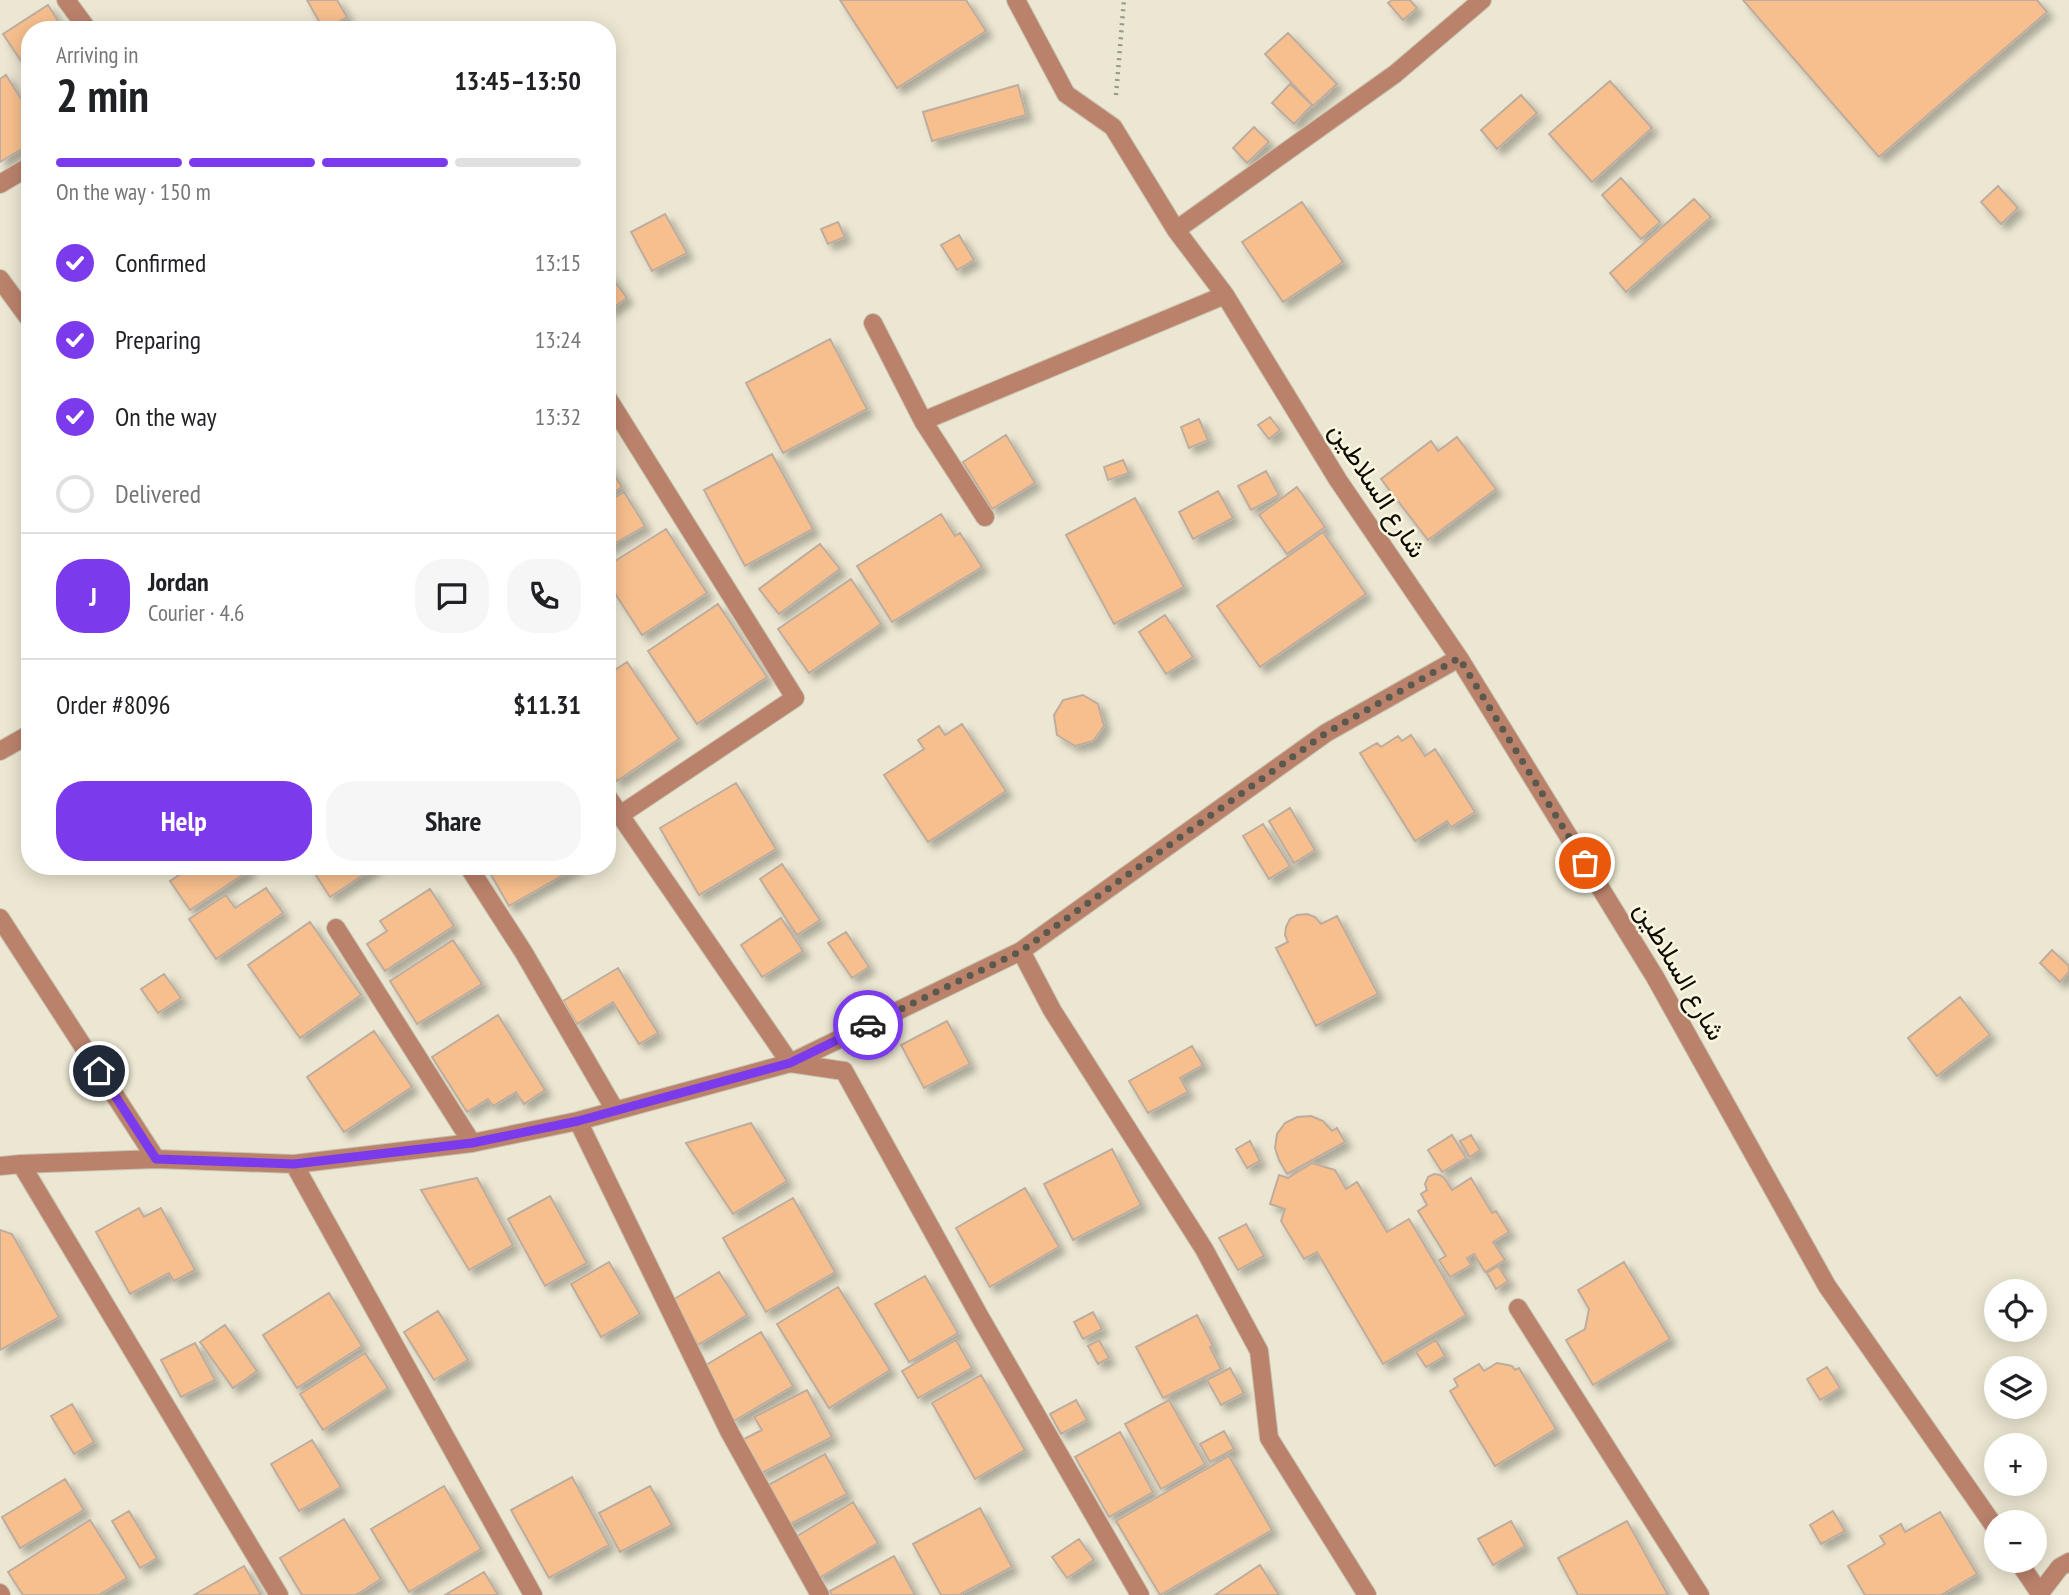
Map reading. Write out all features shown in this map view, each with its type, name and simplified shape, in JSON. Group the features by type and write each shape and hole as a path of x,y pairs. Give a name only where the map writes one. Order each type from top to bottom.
{"street":[{"path":"66,0 81,21"},
{"path":"1016,0 1066,94 1113,127"},
{"path":"1175,230 1395,74 1482,0"},
{"name":"شارع السلاطين","path":"1113,127 1175,230 1225,295 1338,480 1459,658 1656,977 1827,1286 1984,1511"},
{"path":"0,184 21,171"},
{"path":"0,279 21,308"},
{"path":"923,421 1225,295"},
{"path":"873,323 923,421 985,517"},
{"path":"616,411 795,698 620,815"},
{"path":"0,1166 156,1159 294,1164 472,1143 578,1121 790,1063 1021,951 1326,733 1459,658"},
{"path":"0,751 21,739"},
{"path":"616,809 790,1063 844,1071 980,1317 1140,1595"},
{"path":"474,875 524,953 615,1110"},
{"path":"0,918 156,1159"},
{"path":"336,928 472,1143"},
{"path":"1021,951 1052,1010 1203,1249 1259,1351 1269,1438 1367,1595"},
{"path":"578,1121 730,1433 820,1595"},
{"path":"20,1164 279,1595"},
{"path":"294,1164 533,1595"},
{"path":"1518,1308 1700,1595"},
{"path":"2026,1573 2041,1594 2060,1567 2069,1562"}],"path":[{"path":"1113,127 1124,0"}],"building":[{"path":"307,0 337,0 347,17 340,21 319,21"},
{"path":"840,0 966,0 986,31 897,88"},
{"path":"1392,0 1410,0 1417,8 1403,20 1388,3"},
{"path":"1743,0 2037,0 2047,12 1879,157"},
{"path":"48,5 58,21 23,21"},
{"path":"21,22 21,61 3,34"},
{"path":"1288,33 1337,84 1313,106 1265,54"},
{"path":"6,75 21,99 21,149 0,162 0,79"},
{"path":"1610,81 1652,128 1592,182 1549,134"},
{"path":"1290,84 1312,105 1294,124 1272,103"},
{"path":"1018,85 1026,115 932,141 923,112"},
{"path":"1521,95 1537,113 1497,149 1481,130"},
{"path":"1254,127 1269,142 1247,163 1233,148"},
{"path":"1621,178 1660,222 1641,239 1602,195"},
{"path":"1998,186 2018,208 2001,224 1981,202"},
{"path":"1694,199 1711,217 1626,292 1610,273"},
{"path":"1302,202 1343,262 1283,302 1242,242"},
{"path":"665,214 687,253 652,271 631,232"},
{"path":"838,222 845,237 828,244 821,229"},
{"path":"959,235 974,260 957,270 941,245"},
{"path":"616,283 627,298 616,306"},
{"path":"830,339 867,409 783,453 746,383"},
{"path":"1270,417 1280,430 1269,439 1258,425"},
{"path":"1199,419 1208,440 1189,448 1181,427"},
{"path":"1006,435 1035,483 992,509 963,462"},
{"path":"1457,437 1496,489 1428,540 1381,479 1431,441 1438,451"},
{"path":"772,454 813,529 745,566 704,490"},
{"path":"1123,460 1129,473 1108,480 1104,467"},
{"path":"1266,471 1279,495 1251,510 1238,486"},
{"path":"616,478 622,487 616,491"},
{"path":"1297,487 1325,527 1287,554 1259,515"},
{"path":"1218,491 1233,518 1193,539 1179,512"},
{"path":"624,492 645,526 616,543 616,497"},
{"path":"1135,498 1184,587 1114,624 1066,535"},
{"path":"941,514 955,536 960,533 982,567 892,622 857,566"},
{"path":"666,529 707,593 642,635 616,595 616,560"},
{"path":"1323,532 1366,594 1260,667 1217,606"},
{"path":"820,544 840,569 779,614 759,589"},
{"path":"851,579 881,624 809,673 778,629"},
{"path":"718,604 767,677 697,724 648,651"},
{"path":"1165,615 1193,657 1166,674 1139,632"},
{"path":"627,662 679,739 617,781 616,780 616,669"},
{"path":"1083,695 1098,704 1104,726 1093,741 1075,746 1057,735 1054,715 1063,700"},
{"path":"962,724 1006,791 928,842 884,775 924,749 918,740 939,726 945,735"},
{"path":"1411,735 1425,756 1435,749 1475,812 1451,827 1447,821 1415,841 1360,753 1377,743 1381,747 1398,736 1402,741"},
{"path":"736,783 776,849 699,895 660,828"},
{"path":"1290,808 1315,850 1294,863 1269,821"},
{"path":"1263,824 1290,866 1269,879 1243,836"},
{"path":"782,864 820,920 797,935 760,879"},
{"path":"179,875 242,875 190,910 170,881"},
{"path":"316,875 363,875 330,897"},
{"path":"491,875 563,875 509,906"},
{"path":"266,888 283,913 216,959 189,919 226,895 235,908"},
{"path":"430,889 454,926 385,971 367,944 387,931 380,921"},
{"path":"1307,914 1315,917 1321,924 1337,916 1378,994 1316,1026 1276,948 1288,942 1285,935 1290,919"},
{"path":"781,918 803,951 762,977 741,945"},
{"path":"310,922 361,995 300,1038 248,965"},
{"path":"846,932 869,967 852,978 828,943"},
{"path":"453,940 482,984 417,1024 390,981"},
{"path":"2052,950 2069,966 2069,972 2060,982 2040,963"},
{"path":"618,968 658,1033 639,1044 613,1002 577,1024 563,1001"},
{"path":"164,974 181,998 158,1013 141,989"},
{"path":"1960,997 1990,1035 1937,1076 1908,1038"},
{"path":"498,1015 545,1090 524,1104 516,1092 493,1106 488,1099 467,1112 432,1057"},
{"path":"947,1021 970,1064 924,1088 901,1045"},
{"path":"374,1031 412,1087 344,1132 307,1077"},
{"path":"1192,1046 1203,1065 1180,1078 1188,1092 1148,1113 1129,1081"},
{"path":"1311,1116 1323,1121 1332,1131 1337,1128 1345,1142 1287,1174 1275,1148 1277,1134 1285,1123 1297,1117"},
{"path":"751,1123 787,1181 733,1214 686,1143"},
{"path":"1452,1135 1466,1158 1442,1172 1428,1150"},
{"path":"1471,1135 1480,1150 1470,1157 1460,1141"},
{"path":"1250,1141 1260,1161 1247,1168 1236,1149"},
{"path":"1112,1149 1141,1205 1073,1240 1044,1184"},
{"path":"1312,1163 1335,1170 1346,1189 1357,1182 1387,1232 1409,1219 1466,1315 1383,1364 1317,1252 1304,1259 1281,1221 1285,1209 1270,1204 1279,1175 1288,1178"},
{"path":"1434,1174 1445,1179 1452,1190 1471,1178 1492,1213 1496,1211 1509,1232 1493,1242 1505,1260 1485,1272 1474,1254 1467,1258 1471,1265 1450,1277 1439,1260 1446,1256 1418,1211 1427,1205 1421,1194 1427,1190 1425,1184 1428,1177"},
{"path":"477,1178 513,1245 469,1270 421,1190"},
{"path":"1025,1188 1059,1247 990,1287 956,1228"},
{"path":"550,1196 587,1263 545,1286 508,1219"},
{"path":"793,1198 835,1272 766,1312 723,1238"},
{"path":"139,1208 144,1217 161,1208 195,1270 174,1281 169,1273 130,1294 96,1232"},
{"path":"1246,1224 1264,1256 1238,1270 1219,1238"},
{"path":"0,1230 12,1234 59,1317 0,1350"},
{"path":"609,1262 640,1314 601,1337 571,1284"},
{"path":"1624,1262 1670,1339 1593,1385 1566,1340 1585,1329 1589,1309 1578,1290"},
{"path":"1498,1266 1508,1281 1496,1289 1487,1273"},
{"path":"719,1272 747,1315 698,1345 671,1301"},
{"path":"925,1276 958,1333 909,1362 875,1304"},
{"path":"838,1287 890,1370 829,1408 777,1324"},
{"path":"329,1293 362,1346 297,1388 263,1335"},
{"path":"438,1311 468,1360 434,1380 404,1332"},
{"path":"1093,1312 1102,1329 1083,1339 1074,1322"},
{"path":"1197,1315 1221,1369 1163,1398 1136,1347"},
{"path":"225,1325 257,1371 233,1388 200,1342"},
{"path":"761,1332 793,1386 734,1421 701,1368"},
{"path":"956,1340 972,1368 918,1398 902,1371"},
{"path":"1099,1340 1109,1358 1098,1364 1088,1346"},
{"path":"1436,1340 1445,1356 1426,1367 1416,1352"},
{"path":"195,1343 215,1380 181,1397 161,1360"},
{"path":"365,1353 388,1388 323,1430 300,1394"},
{"path":"1497,1363 1512,1366 1515,1370 1519,1368 1556,1429 1495,1466 1450,1391 1458,1386 1454,1379 1479,1364 1484,1371"},
{"path":"1827,1367 1840,1388 1820,1400 1807,1379"},
{"path":"1230,1368 1244,1393 1221,1405 1207,1380"},
{"path":"981,1375 1025,1450 975,1479 932,1403"},
{"path":"807,1390 832,1437 760,1474 742,1440 762,1430 754,1417"},
{"path":"1076,1400 1087,1420 1061,1434 1050,1414"},
{"path":"1169,1400 1205,1464 1161,1489 1125,1424"},
{"path":"72,1404 94,1442 74,1454 51,1416"},
{"path":"1224,1431 1234,1449 1210,1462 1200,1444"},
{"path":"1120,1432 1153,1492 1109,1517 1075,1457"},
{"path":"312,1440 341,1487 299,1511 271,1464"},
{"path":"825,1454 847,1494 785,1527 763,1488"},
{"path":"1229,1456 1272,1530 1160,1595 1116,1521"},
{"path":"572,1477 609,1545 549,1578 511,1510"},
{"path":"65,1479 84,1510 20,1548 2,1517"},
{"path":"444,1486 481,1549 409,1592 371,1529"},
{"path":"650,1486 672,1525 620,1552 599,1513"},
{"path":"853,1502 878,1543 819,1578 794,1538"},
{"path":"980,1508 1012,1567 959,1595 941,1595 913,1544"},
{"path":"129,1511 157,1558 140,1568 112,1521"},
{"path":"1833,1511 1845,1531 1821,1544 1810,1525"},
{"path":"1940,1512 1977,1574 1941,1595 1865,1595 1848,1566 1885,1544 1880,1536 1901,1524 1905,1532"},
{"path":"344,1519 381,1579 356,1595 302,1595 280,1558"},
{"path":"90,1520 127,1578 99,1595 23,1595 8,1572"},
{"path":"1511,1521 1525,1546 1493,1565 1478,1539"},
{"path":"1627,1521 1668,1595 1578,1595 1558,1558"},
{"path":"1079,1539 1094,1560 1067,1578 1052,1557"},
{"path":"894,1556 915,1595 832,1595 830,1591"},
{"path":"1260,1565 1279,1595 1215,1595"},
{"path":"244,1566 261,1595 194,1595"},
{"path":"484,1572 498,1595 445,1595"}],"way so far":[{"path":"868,1025 1021,951 1326,733 1459,658 1585,863"}],"route":[{"path":"99,1071 156,1159 294,1164 472,1143 578,1121 790,1063 868,1025"}]}
